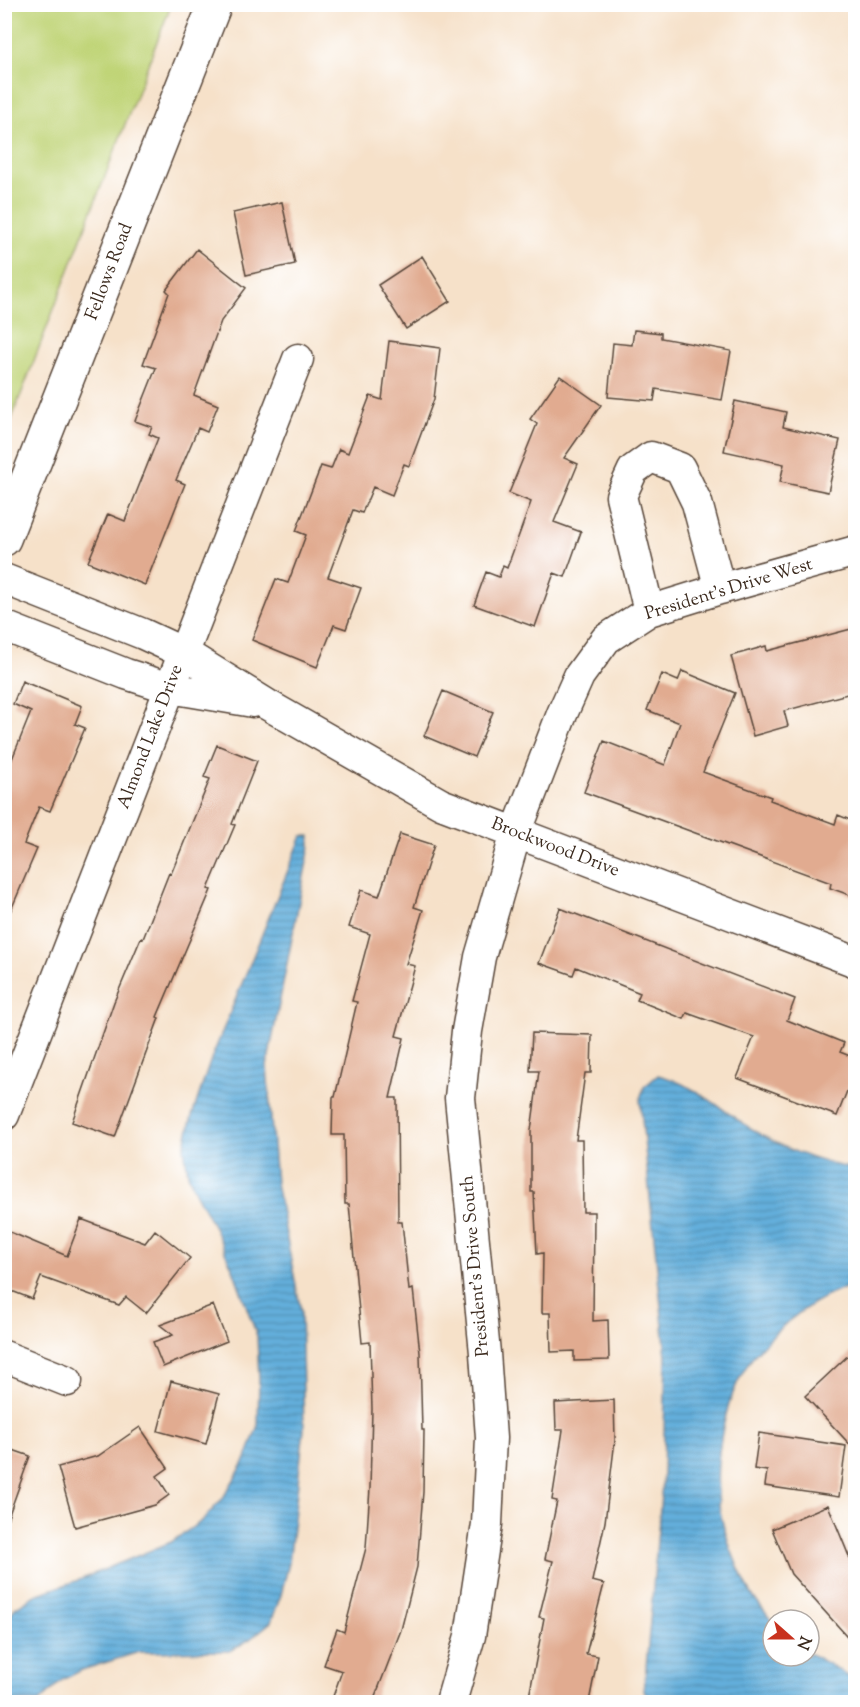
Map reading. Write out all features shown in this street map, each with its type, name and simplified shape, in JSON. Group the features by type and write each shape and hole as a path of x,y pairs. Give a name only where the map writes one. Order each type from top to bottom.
{"street":[{"name":"Fellows Road","path":"4,539 215,4"},
{"name":"Almond Lake Drive","path":"4,1115 298,359"},
{"path":"649,611 621,496 633,470 651,457 680,468 697,503 720,589"},
{"name":"President's Drive West","path":"516,833 579,676 606,639 649,611 855,551"},
{"name":"Brockwood Drive","path":"4,579 143,634 184,653 268,705 441,804 855,962"},
{"name":"Brockwood Drive","path":"4,626 126,674 170,688 268,705"},
{"name":"President's Drive South","path":"451,1702 470,1636 482,1558 487,1524 491,1438 460,1098 467,1031 480,957 516,833"},
{"path":"4,1356 67,1381"}],"green space":[{"path":"4,5 171,5 5,436"}],"water":[{"path":"302,836 310,836 310,846 267,1066 276,1183 301,1311 304,1429 289,1563 281,1595 271,1622 249,1640 230,1651 139,1652 82,1670 62,1680 39,1702 5,1702 5,1622 15,1608 35,1595 79,1580 171,1542 203,1520 223,1498 245,1461 258,1425 257,1336 234,1272 188,1174 184,1148 210,1062"},
{"path":"658,1075 681,1083 712,1101 754,1131 782,1146 825,1162 855,1169 855,1285 826,1296 799,1313 774,1334 753,1357 742,1374 726,1416 718,1463 718,1486 724,1528 733,1555 749,1590 761,1608 761,1668 821,1668 821,1660 855,1679 855,1702 650,1702 644,1690 663,1473 666,1356 640,1099 644,1087"}],"building":[{"path":"282,202 295,264 246,275 233,213"},
{"path":"197,249 246,288 221,321 194,395 218,405 207,432 198,428 176,480 185,484 145,585 88,562 108,514 125,521 158,438 149,434 152,427 135,421 156,368 143,364 169,293 166,290"},
{"path":"422,256 450,301 406,329 378,285"},
{"path":"634,330 661,333 661,338 731,351 722,400 656,389 654,401 608,397 613,343 632,345"},
{"path":"389,341 440,348 434,399 409,466 404,464 392,495 373,487 362,513 353,510 328,577 361,588 346,629 334,625 317,667 252,640 276,579 288,583 306,535 296,531 321,466 331,469 339,449 348,453 370,396 382,400"},
{"path":"560,376 601,405 564,458 578,464 554,522 581,532 565,577 554,573 535,627 474,605 486,572 499,577 503,566 507,568 531,502 509,493 537,424 530,419"},
{"path":"735,401 786,412 783,427 840,440 828,492 780,482 784,464 724,451"},
{"path":"855,628 855,692 784,711 788,726 753,736 731,656 766,646 767,651"},
{"path":"682,671 735,693 703,772 835,824 838,815 855,822 855,897 830,888 831,883 584,792 604,741 665,765 680,723 647,710 662,674 678,681"},
{"path":"22,681 82,706 75,724 85,728 50,811 39,807 24,844 37,849 5,924 4,779 31,712 13,704"},
{"path":"443,691 493,712 474,757 424,736"},
{"path":"217,745 257,761 232,824 235,825 208,889 211,890 157,1017 159,1018 115,1137 72,1122 114,1002 210,779 204,777"},
{"path":"400,834 434,845 414,907 423,910 406,964 415,966 396,1036 404,1038 390,1098 397,1098 398,1222 402,1222 409,1290 413,1289 420,1353 422,1430 424,1430 423,1492 417,1567 401,1630 373,1702 331,1702 342,1671 324,1665 337,1629 344,1632 366,1548 372,1409 370,1342 362,1343 349,1204 345,1204 344,1135 332,1135 333,1097 335,1097 357,1002 352,1001 370,934 349,927 361,890 379,896"},
{"path":"560,908 795,999 787,1020 844,1043 840,1052 855,1058 855,1071 837,1116 737,1078 754,1037 687,1013 684,1019 637,1000 640,993 576,967 573,975 539,963"},
{"path":"532,1033 592,1035 591,1073 585,1073 576,1140 582,1140 583,1212 594,1212 593,1321 608,1320 609,1360 574,1361 574,1351 551,1352 550,1313 542,1313 543,1253 537,1254 534,1192 531,1192 531,1131 539,1071 530,1071"},
{"path":"81,1219 145,1243 155,1230 190,1258 146,1313 126,1297 119,1305 41,1277 32,1299 4,1288 4,1244 10,1232 67,1256"},
{"path":"213,1305 227,1341 163,1367 153,1342 173,1335 160,1325"},
{"path":"855,1349 855,1450 805,1396"},
{"path":"171,1381 219,1394 206,1444 158,1431"},
{"path":"614,1400 615,1440 605,1522 592,1581 604,1584 586,1654 598,1656 589,1702 528,1702 544,1618 539,1617 553,1561 545,1559 557,1501 552,1500 563,1430 556,1430 555,1403"},
{"path":"140,1427 168,1468 157,1476 169,1495 155,1505 75,1527 58,1467 98,1456"},
{"path":"759,1433 846,1446 839,1497 765,1486 767,1471 754,1469"},
{"path":"4,1447 30,1456 7,1520 4,1519"},
{"path":"828,1505 855,1571 855,1645 791,1574 772,1529"}]}
